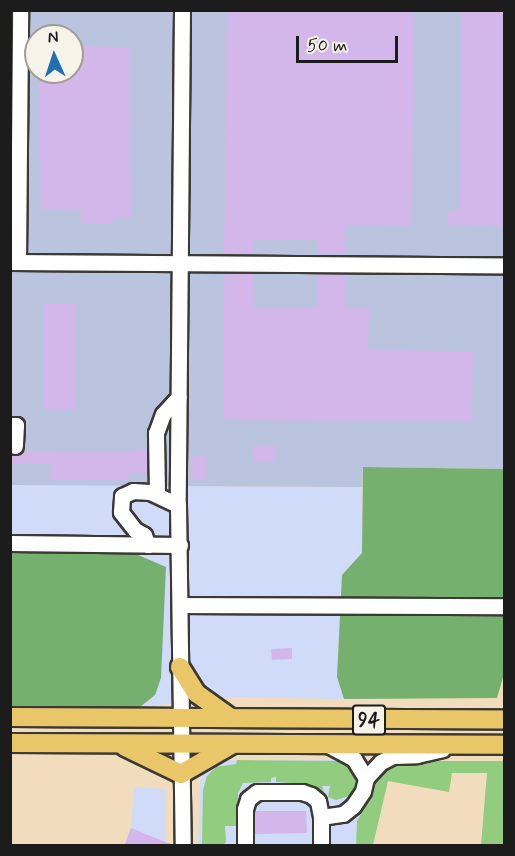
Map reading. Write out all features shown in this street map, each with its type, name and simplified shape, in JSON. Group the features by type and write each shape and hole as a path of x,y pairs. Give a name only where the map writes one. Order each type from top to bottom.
{"main road":[{"path":"180,668 196,693 233,719"},
{"name":"94","path":"10,717 504,720"},
{"name":"94","path":"10,743 504,745"},
{"path":"118,743 181,774 233,744"}],"street":[{"path":"20,10 15,129 14,262 504,265"},
{"path":"182,10 178,505 183,846"},
{"path":"157,493 156,433 163,414 179,398"},
{"path":"10,425 16,425 15,446"},
{"path":"148,545 144,535 126,520 120,504 122,496 133,491 157,493 178,505"},
{"path":"10,543 180,545"},
{"path":"180,605 504,606"},
{"path":"325,744 354,759 366,778"},
{"path":"321,817 343,814 353,806 363,791 366,778 381,762 393,756 417,755 459,745"},
{"path":"244,846 245,809 248,799 257,792 302,792 318,801 321,817 321,846"}],"shaded area":[{"path":"11,11 504,11 504,469 363,467 362,487 11,485"},
{"path":"11,485 362,487 362,553 342,575 337,677 344,699 229,697 140,707 155,695 11,546"},
{"path":"222,760 374,760 388,781 373,845 198,846 200,779 211,765"},
{"path":"134,787 165,789 165,845 124,846 131,828"}],"green space":[{"path":"363,467 504,469 504,674 497,698 344,699 337,677 342,575 362,553"},
{"path":"11,546 117,546 166,567 161,678 155,695 140,707 11,706"},
{"path":"237,760 338,761 347,764 355,773 355,789 349,796 336,800 328,797 330,786 322,786 326,797 308,784 276,782 276,777 271,778 271,782 243,783 238,793 238,826 225,826 226,842 223,845 202,846 203,790 207,776 216,767 236,764"},
{"path":"504,761 504,845 481,845 487,773 452,773 449,792 388,781 373,845 356,846 357,821 370,798 377,775 396,762"}],"building":[{"path":"227,10 414,10 412,226 345,225 345,254 318,254 318,240 254,240 253,254 224,254"},
{"path":"462,10 504,10 504,226 447,225 447,211 460,211"},
{"path":"84,46 130,47 131,217 113,217 113,223 81,223 81,210 41,210 39,84 84,84"},
{"path":"224,273 253,273 253,308 318,308 318,274 345,274 345,308 369,308 368,350 473,351 472,422 223,420"},
{"path":"43,303 76,303 76,409 43,409"},
{"path":"254,446 275,446 275,462 254,462"},
{"path":"137,449 147,449 147,473 128,473 129,480 50,479 51,464 10,463 10,455 19,455 23,451 137,452"},
{"path":"206,456 206,480 191,480 191,457"},
{"path":"292,648 292,659 272,660 271,649"},
{"path":"255,811 306,811 307,833 255,834"},
{"path":"131,828 173,845 124,846"}]}
